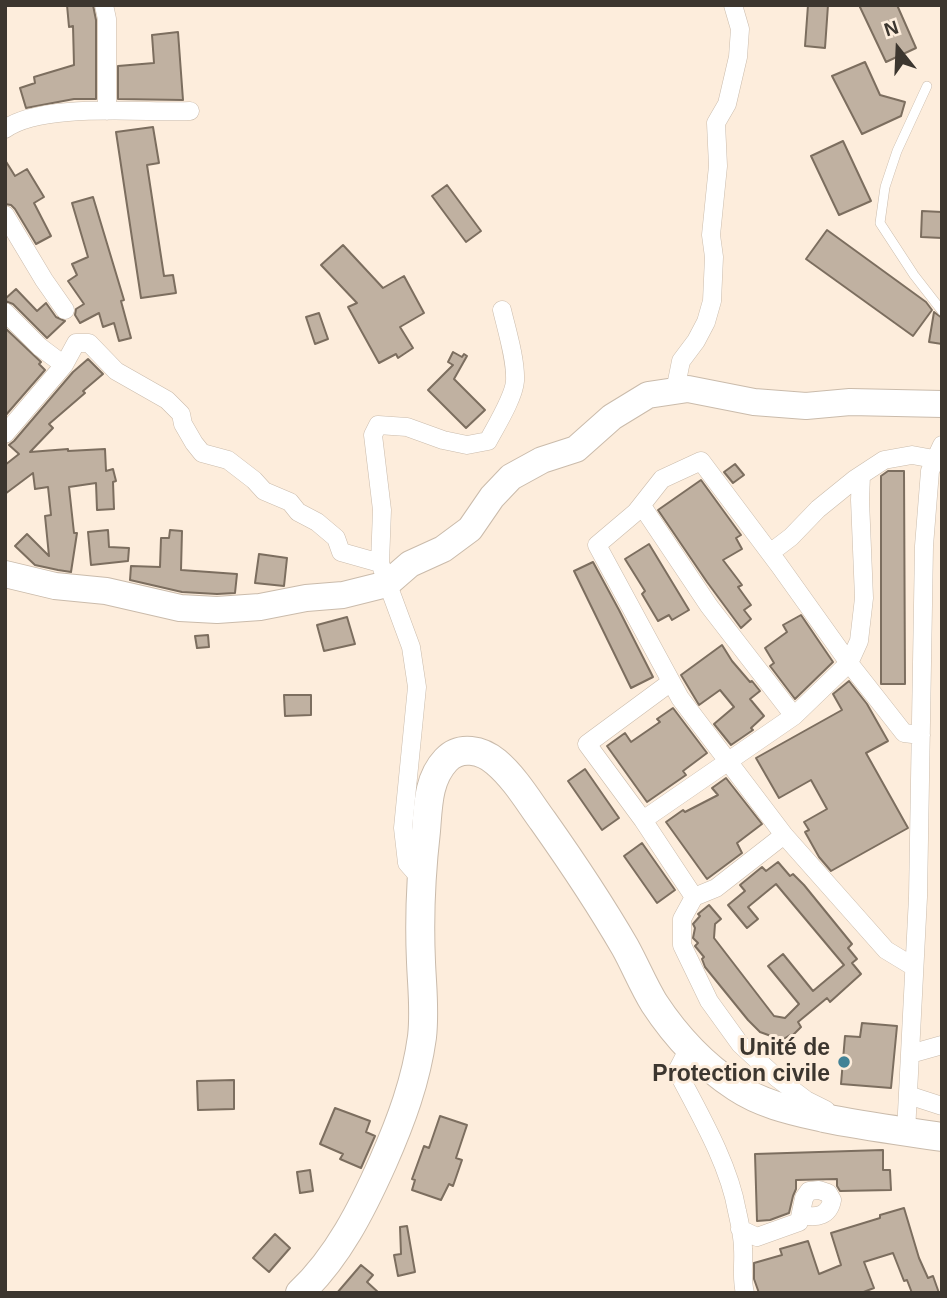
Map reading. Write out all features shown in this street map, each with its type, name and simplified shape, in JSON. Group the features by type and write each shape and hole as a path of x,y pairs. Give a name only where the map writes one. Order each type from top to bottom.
{"main road":[{"path":"300,1293 315,1278 360,1211 400,1124 414,1080 422,1037 424,1002 421,880 429,799 438,770 452,754 461,751 482,754 495,761 514,782 581,876 625,947 654,1002 689,1048 737,1088 771,1105 847,1122 942,1137"}],"street":[{"path":"104,5 107,19 107,111"},
{"path":"675,391 681,361 706,322 712,300 714,257 711,235 718,166 716,122 727,104 738,57 740,29 733,5"},
{"path":"5,129 41,115 107,111 190,111"},
{"path":"5,215 65,310"},
{"path":"421,880 407,863 403,828 417,687 411,647 383,574 382,510 373,435 378,425 407,427 443,440 467,445 488,441 505,409 515,382 512,349 502,310"},
{"path":"5,312 64,365"},
{"path":"5,434 64,365 76,343 89,343 116,371 167,400 181,414 183,424 202,453 228,460 264,491 289,502 298,512 317,522 336,538 341,552 383,574"},
{"path":"5,573 55,586 106,591 180,608 217,610 260,607 306,598 343,595 383,574 443,549 470,529 492,497 511,477 542,460 576,449 612,417 648,395 688,389 754,402 806,406 850,402 942,404"},
{"path":"770,553 791,537 818,509 884,460 938,452 930,471 926,523 918,897 906,1132"},
{"path":"914,967 887,950 784,835 680,698 597,545 642,506 662,479 701,461 849,663 904,733 921,735"},
{"path":"643,820 794,716 849,663 859,641 864,598 861,475"},
{"path":"642,506 709,607 794,716"},
{"path":"926,523 942,538"},
{"path":"671,682 587,744 643,820 694,897"},
{"path":"784,835 716,888 694,897 682,919 682,945 709,1001 740,1044 806,1100 847,1122"},
{"path":"910,1054 942,1045"},
{"path":"689,1048 677,1071 723,1167 737,1207 743,1248 745,1293"},
{"path":"908,1095 942,1106"},
{"path":"740,1229 757,1237 799,1222 802,1215"}],"lane":[{"path":"927,86 897,151 885,187 880,223 914,275 942,311"}],"building":[{"path":"67,5 93,5 96,20 96,99 74,99 26,108 20,88 35,83 34,77 74,65 73,26 69,27"},
{"path":"808,5 828,5 825,48 805,46"},
{"path":"859,5 897,5 916,48 886,62"},
{"path":"178,32 183,100 118,99 118,66 154,63 152,35"},
{"path":"865,62 880,95 905,102 901,116 862,134 832,76"},
{"path":"153,127 159,163 147,165 164,276 173,275 176,293 141,298 116,132"},
{"path":"843,141 871,201 839,215 811,156"},
{"path":"5,160 15,176 27,169 44,197 34,203 51,236 36,244 15,209 5,204"},
{"path":"447,185 481,231 466,242 432,196"},
{"path":"93,197 124,300 121,301 131,338 119,341 114,323 103,327 99,313 80,323 75,315 76,309 84,304 68,281 77,275 72,264 88,257 72,203"},
{"path":"922,211 942,212 942,238 921,237"},
{"path":"827,230 926,302 932,310 913,336 806,259"},
{"path":"343,245 383,288 404,276 424,313 400,327 413,348 398,358 396,354 379,363 348,307 357,303 321,265"},
{"path":"16,289 37,311 46,303 56,317 65,321 47,338 13,304 5,301"},
{"path":"934,312 942,318 942,344 929,342"},
{"path":"319,313 328,339 315,344 306,317"},
{"path":"5,328 41,362 39,364 45,370 5,416"},
{"path":"453,352 462,357 464,354 467,356 454,379 485,410 466,428 428,390 453,365 448,362"},
{"path":"88,359 103,374 49,424 53,428 30,452 105,449 106,471 113,469 116,481 113,482 114,509 97,510 96,483 69,487 74,533 77,533 71,572 35,565 15,546 27,534 49,556 45,516 51,515 48,487 35,489 33,473 5,494 5,465 19,454 9,445 73,372"},
{"path":"735,464 744,475 733,483 724,472"},
{"path":"888,471 904,471 905,684 881,684 881,476"},
{"path":"701,480 741,535 736,538 742,549 723,560 742,585 738,587 751,605 744,610 751,619 741,628 658,510"},
{"path":"108,530 109,547 129,548 128,561 91,565 88,532"},
{"path":"170,530 182,531 181,570 237,574 235,593 182,592 130,580 131,566 160,567 161,538 169,538"},
{"path":"649,544 689,610 672,620 669,615 658,621 642,594 645,591 625,559"},
{"path":"259,554 287,558 284,586 255,583"},
{"path":"593,562 653,677 631,688 574,571"},
{"path":"801,615 833,662 795,699 770,666 774,663 765,648 787,632 783,625"},
{"path":"347,617 355,644 324,651 317,625"},
{"path":"208,635 209,647 197,648 195,636"},
{"path":"722,645 732,661 760,691 750,699 764,716 751,728 753,730 731,745 714,724 734,707 720,690 699,705 681,675"},
{"path":"849,681 867,704 888,741 866,753 908,828 831,871 819,857 805,832 809,830 804,822 827,809 811,780 779,798 756,758 842,710 833,694"},
{"path":"284,695 311,695 311,715 285,716"},
{"path":"673,708 707,753 683,771 686,775 647,802 607,746 625,733 631,742 660,722 657,719"},
{"path":"585,769 619,818 602,830 568,781"},
{"path":"726,778 762,824 737,843 742,853 707,879 666,822 683,810 685,812 718,795 712,788"},
{"path":"642,843 675,890 657,903 624,856"},
{"path":"778,862 790,876 793,874 804,885 852,944 848,948 857,959 852,963 861,974 830,1002 827,998 798,1022 801,1027 791,1037 790,1035 782,1040 760,1032 748,1020 705,967 702,959 704,957 695,946 698,943 693,938 693,924 700,916 698,914 709,905 721,919 715,924 714,938 774,1016 785,1018 799,1004 768,966 783,954 813,991 844,965 776,884 748,907 758,919 747,928 728,905 745,891 740,885 762,867 766,871"},
{"path":"862,1023 897,1026 891,1088 841,1084 845,1036 860,1037"},
{"path":"234,1080 234,1109 198,1110 197,1081"},
{"path":"335,1108 370,1121 366,1132 375,1136 361,1168 340,1159 343,1154 320,1144"},
{"path":"440,1116 467,1125 456,1158 462,1160 453,1186 449,1184 441,1200 412,1190 415,1180 412,1179 424,1146 429,1148"},
{"path":"883,1150 883,1170 890,1170 891,1190 840,1191 837,1179 796,1180 789,1213 770,1220 757,1221 755,1154"},
{"path":"310,1170 313,1191 300,1193 297,1172"},
{"path":"904,1208 919,1258 928,1278 933,1276 939,1293 912,1293 893,1253 864,1262 874,1288 861,1293 759,1293 754,1279 754,1263 782,1255 780,1249 808,1241 819,1274 841,1265 831,1233"},
{"path":"407,1226 415,1272 398,1276 394,1255 401,1254 400,1227"},
{"path":"275,1234 290,1248 269,1272 253,1258"},
{"path":"361,1265 373,1275 367,1282 379,1293 337,1293"}],"place":[{"name":"Unité de Protection civile","path":"844,1062"}]}
